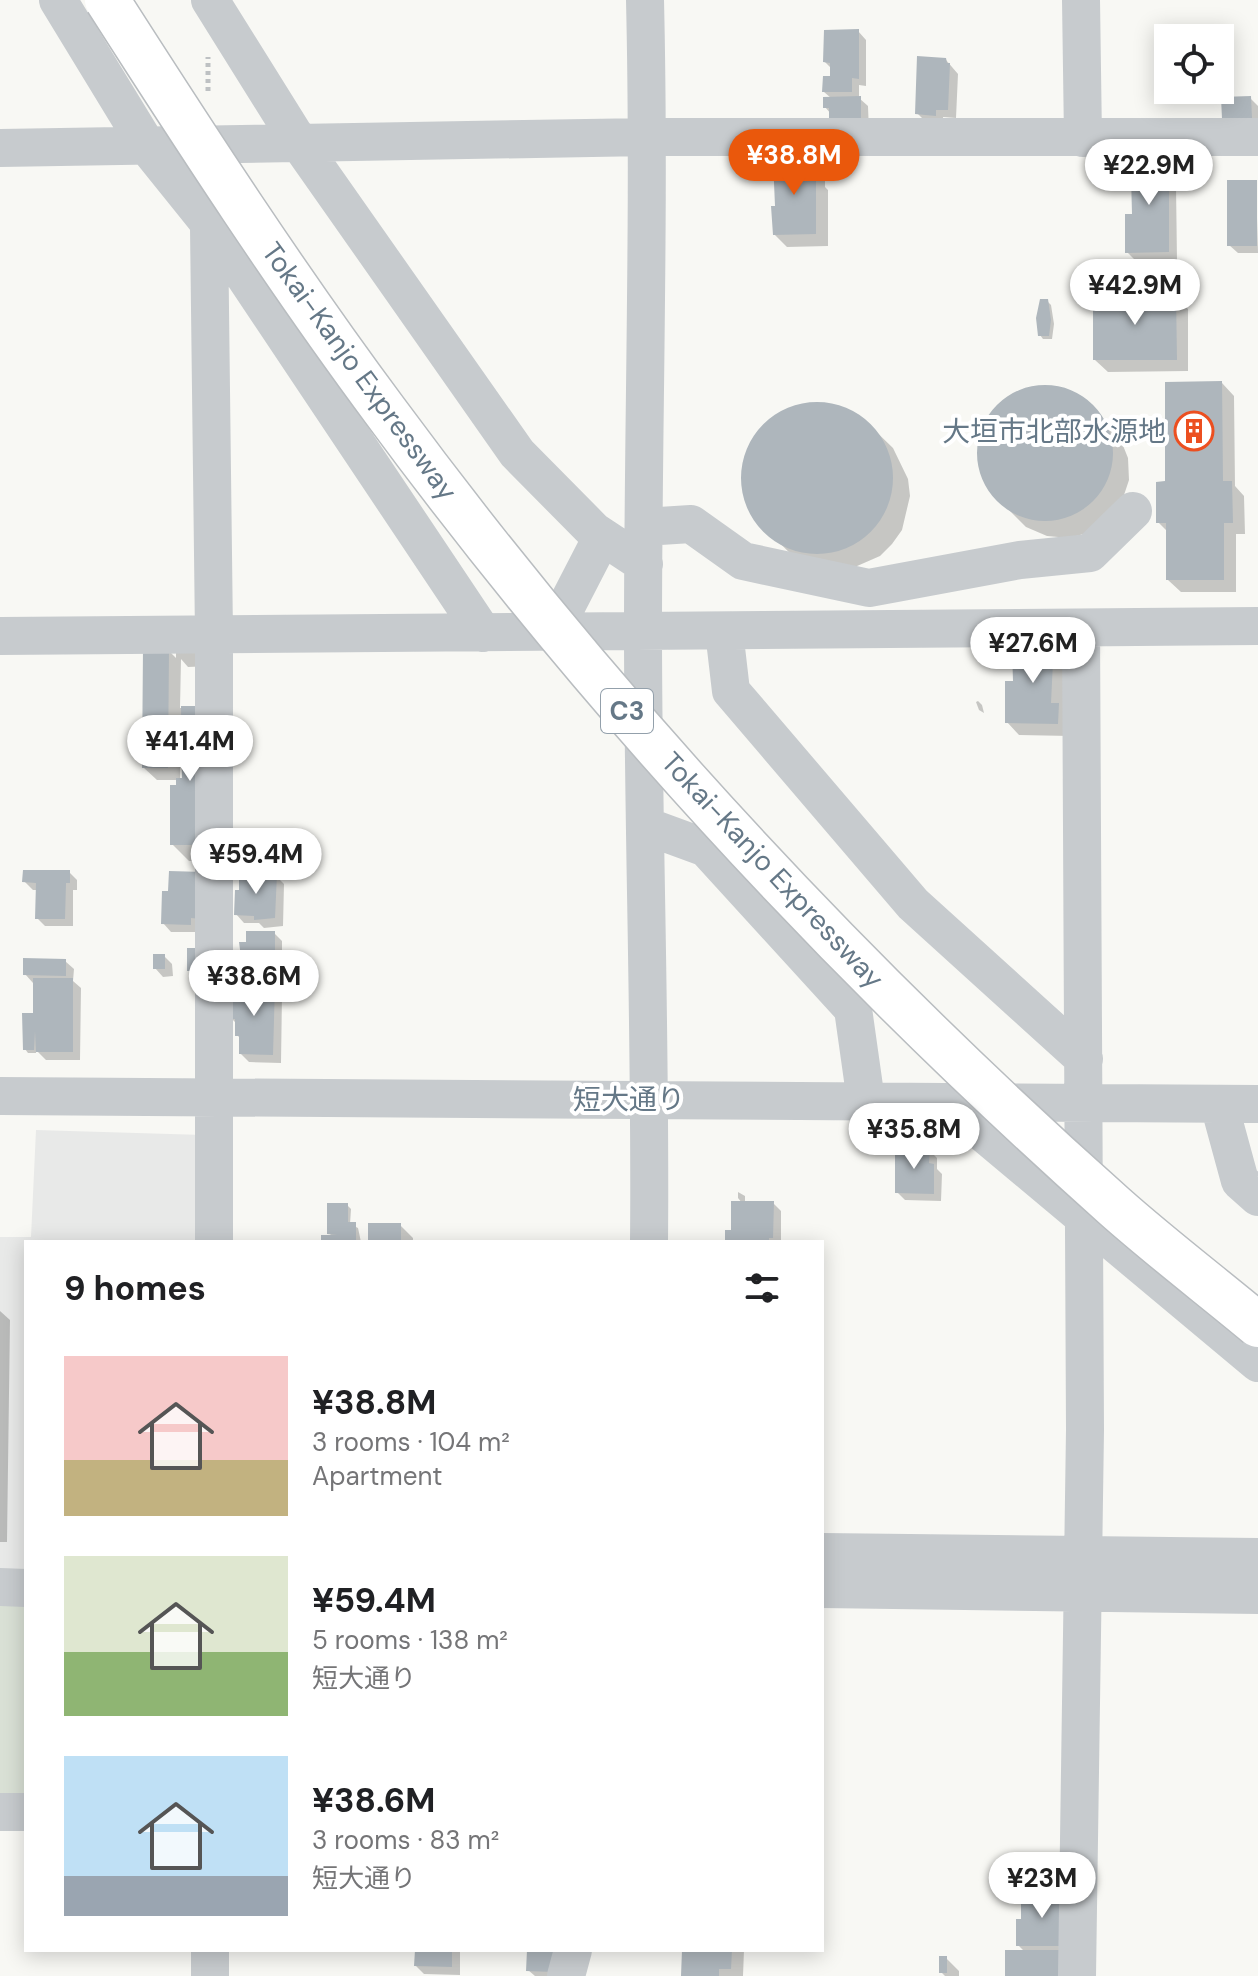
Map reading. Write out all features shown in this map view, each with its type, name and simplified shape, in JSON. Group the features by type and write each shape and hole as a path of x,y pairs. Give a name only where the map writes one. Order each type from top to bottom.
{"highway":[{"name":"Tokai-Kanjo Expressway","path":"107,0 227,186 385,411 542,612 713,810 905,1011 1116,1208 1258,1325"}],"street":[{"path":"58,0 147,146 209,223 483,633"},
{"path":"210,0 300,144 517,453 602,537 644,564"},
{"path":"645,0 648,137 643,631 651,1099 649,1240"},
{"path":"1081,0 1083,138"},
{"path":"0,148 648,137 1258,137"},
{"path":"208,145 214,635 214,1240"},
{"path":"644,527 691,524 743,561 869,588 1020,560 1090,553 1133,511"},
{"path":"553,632 602,537"},
{"path":"0,636 1258,626"},
{"path":"1077,1976 1085,1430 1081,628"},
{"path":"724,631 731,691 913,904 1084,1059"},
{"path":"646,826 706,848 853,1009 866,1101"},
{"name":"短大通り","path":"0,1096 1258,1104"},
{"path":"946,1102 1258,1363"},
{"path":"1219,1104 1240,1181 1258,1197"},
{"path":"824,1552 1083,1575 1258,1595"},
{"path":"824,1589 1083,1575 1258,1557"},
{"path":"0,1587 24,1588"},
{"path":"0,1812 24,1812"},
{"path":"210,1952 210,1976"},
{"path":"566,1976 572,1952"}],"path":[{"path":"208,44 208,145"}],"shaded area":[{"path":"36,1130 204,1135 203,1240 24,1240 24,1802 0,1802 0,1237 31,1237"},
{"path":"0,1592 24,1592 24,1795 0,1795"}],"building":[{"path":"859,29 859,79 852,78 852,92 822,92 823,76 830,76 830,63 823,62 824,30"},
{"path":"917,56 946,58 950,63 948,110 936,110 936,116 915,114"},
{"path":"861,96 861,124 829,123 829,108 823,108 823,97"},
{"path":"1251,96 1252,118 1222,119 1221,104 1234,104 1234,97"},
{"path":"1166,153 1169,252 1125,253 1125,214 1132,214 1131,175 1136,175 1136,154"},
{"path":"814,157 816,234 773,235 773,159"},
{"path":"1227,180 1257,180 1257,246 1227,246"},
{"path":"1176,294 1177,360 1093,360 1093,295"},
{"path":"1040,299 1048,299 1051,320 1049,336 1038,336 1036,318"},
{"name":"大垣市北部水源地","path":"1222,381 1223,481 1232,481 1233,523 1224,523 1224,580 1166,580 1166,523 1156,523 1156,482 1165,481 1165,382"},
{"path":"1045,385 1071,390 1093,405 1108,427 1113,453 1108,479 1093,501 1071,516 1045,521 1019,516 997,501 982,479 977,453 982,427 997,405 1019,390"},
{"path":"817,402 846,408 871,424 887,449 893,478 887,507 871,532 846,548 817,554 788,548 763,532 747,507 741,478 747,449 763,424 788,408"},
{"path":"1066,641 1066,661 1053,661 1051,703 1059,703 1058,724 1005,723 1005,681 1013,681 1012,649 1038,650 1038,644"},
{"path":"143,648 169,648 168,768 142,768"},
{"path":"181,706 204,706 204,845 170,845 170,785 176,785 176,778 182,778"},
{"path":"23,870 70,870 70,883 66,883 65,919 35,919 36,883 22,882"},
{"path":"169,871 204,872 202,919 191,918 191,925 161,924 162,891 168,891"},
{"path":"239,873 277,874 275,918 254,920 254,916 234,915"},
{"path":"246,931 275,931 275,966 264,965 264,983 244,983 239,942 246,942"},
{"path":"187,948 202,948 202,971 187,971"},
{"path":"153,954 165,954 165,969 153,969"},
{"path":"23,958 66,959 66,976 23,975"},
{"path":"33,978 73,978 73,1052 36,1052 35,1031 34,1050 23,1050 22,1013 33,1013"},
{"path":"236,984 275,985 273,1055 239,1054 235,1019 230,1019 230,1001 235,1000"},
{"path":"899,1147 930,1148 929,1163 934,1164 934,1194 895,1193 895,1150"},
{"path":"731,1201 774,1201 773,1238 725,1240 725,1230 731,1230"},
{"path":"327,1203 348,1203 348,1222 356,1222 356,1240 321,1240 321,1235 337,1235 327,1234"},
{"path":"368,1223 401,1223 401,1240 368,1240"},
{"path":"1021,1892 1065,1893 1065,1946 1016,1946 1016,1919 1021,1919"},
{"path":"1005,1950 1064,1950 1064,1976 1005,1976"},
{"path":"415,1952 452,1952 452,1967 414,1966"},
{"path":"527,1952 556,1952 556,1972 526,1971"},
{"path":"682,1952 732,1952 731,1969 719,1969 719,1976 681,1976"},
{"path":"939,1956 947,1956 947,1973 939,1973"}],"place":[{"name":"大垣市北部水源地","path":"1194,431"}]}
